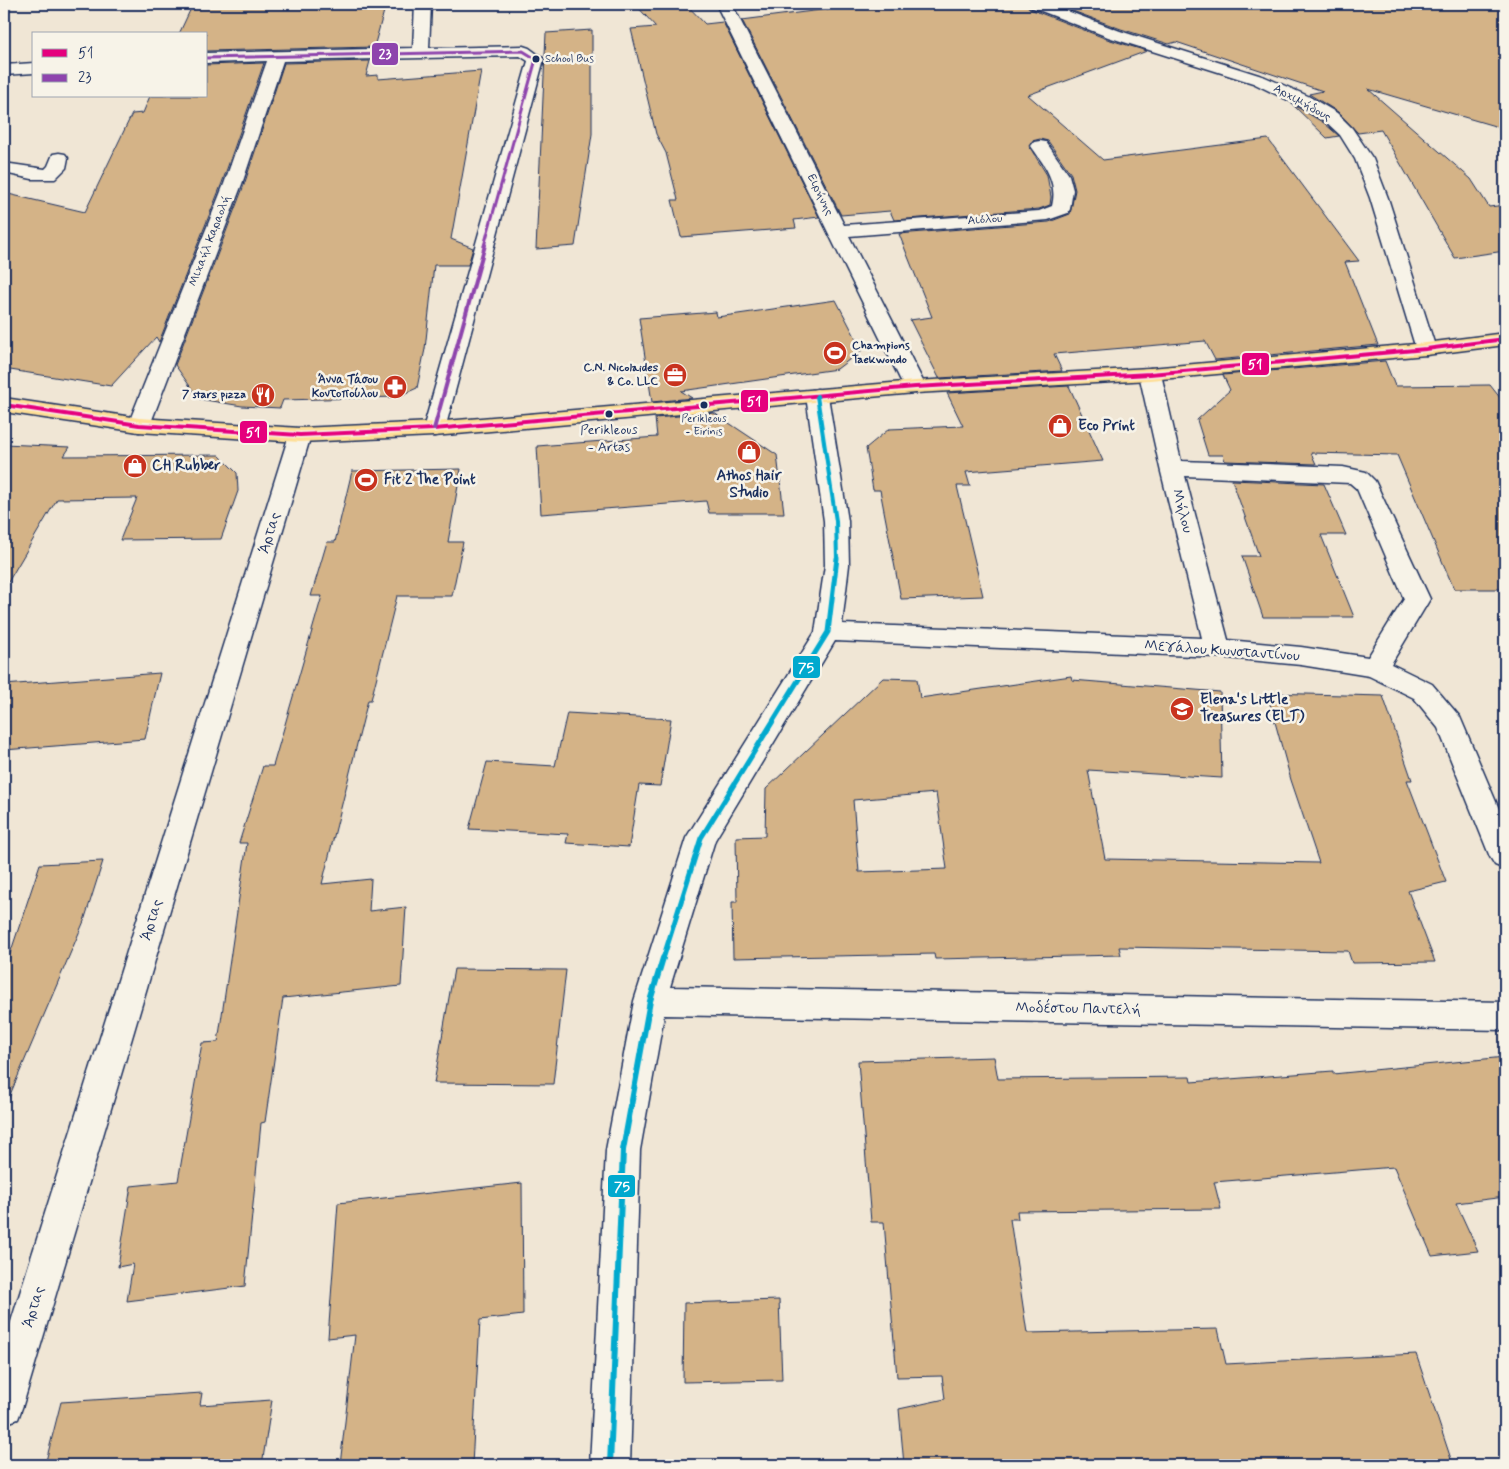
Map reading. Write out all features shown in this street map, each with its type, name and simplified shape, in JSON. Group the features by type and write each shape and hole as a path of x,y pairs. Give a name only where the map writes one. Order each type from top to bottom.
{"main road":[{"path":"4,405 139,425 300,434 434,429 915,387 1150,374 1505,340"}],"street":[{"path":"421,52 423,4"},
{"name":"Ειρήνης","path":"724,4 915,387"},
{"name":"Αρχιμήδους","path":"1036,4 1114,34 1259,80 1302,100 1331,117 1346,132 1364,160 1379,198 1426,349"},
{"path":"208,58 523,51 536,59 434,429"},
{"name":"Μιχαήλ Καραολή","path":"139,425 233,184 277,56"},
{"path":"4,70 32,68"},
{"name":"Αιόλου","path":"838,231 1041,216 1061,209 1064,198 1063,179 1040,146"},
{"path":"4,168 32,174 48,175 57,168 59,158"},
{"name":"Μήλου","path":"1150,374 1171,468 1217,648"},
{"path":"610,1465 623,1150 650,1001 701,838 828,632 836,565 836,521 817,396"},
{"name":"Άρτας","path":"4,1406 300,434"},
{"path":"1171,468 1343,474 1358,477 1367,486 1417,600 1374,668"},
{"name":"Μεγάλου Κωνσταντίνου","path":"828,632 1217,648 1301,656 1374,668 1423,692 1450,724 1505,858"},
{"name":"Μοδέστου Παντελή","path":"650,1001 1505,1016"}],"building":[{"path":"193,4 386,4 374,47 208,51 208,32 180,32"},
{"path":"635,4 686,4 705,24 723,22 819,217 794,220 796,228 681,237 672,200 678,200 666,153 656,134 631,29 656,27"},
{"path":"868,4 1026,4 1030,9 1107,39 1147,51 1028,95 1103,160 1268,139 1359,261 1345,262 1378,345 1215,360 1205,341 1054,354 1062,371 939,378 910,320 932,317 899,234 1049,222 1070,214 1075,190 1071,174 1048,141 1040,139 1032,141 1029,146 1047,175 1051,197 1050,205 1039,209 894,220 890,211 841,215 742,20"},
{"path":"1054,4 1505,4 1505,129 1368,89 1471,179 1489,207 1505,205 1505,251 1455,258 1381,130 1358,133 1338,112 1309,94 1323,91 1176,42 1169,44 1121,29"},
{"path":"592,30 592,134 575,246 536,249 546,33"},
{"path":"370,61 366,76 378,75 378,79 481,71 451,239 473,248 468,265 434,265 425,349 417,388 397,397 283,400 280,408 242,406 199,399 175,365 244,185 284,63"},
{"path":"264,63 222,183 159,342 156,337 111,386 4,369 4,193 85,212 132,114 143,113 149,98 208,98 208,65"},
{"path":"1292,104 1324,123 1339,136 1327,138"},
{"path":"836,300 862,350 837,369 681,391 692,398 652,402 639,318 716,312 717,317"},
{"path":"1385,361 1395,386 1490,385 1505,404 1505,589 1454,589 1397,455 1311,453 1316,464 1225,461 1223,455 1208,455 1197,420 1230,390 1223,375"},
{"path":"1069,386 1103,461 966,472 970,486 957,486 983,596 901,599 880,490 873,490 866,448 889,429 963,426 947,393"},
{"path":"714,413 777,455 784,513 709,513 706,501 541,514 537,446 657,437 655,418"},
{"path":"4,444 70,447 64,456 219,455 237,473 238,491 221,539 120,540 137,498 57,499 4,589"},
{"path":"461,469 448,542 463,542 452,596 397,596 371,700 368,700 322,884 371,879 369,911 406,907 401,986 283,998 265,1122 261,1123 245,1286 127,1301 133,1264 118,1267 131,1186 178,1181 202,1043 218,1042 247,843 239,843 263,766 273,766 322,596 311,596 327,542 335,542 352,471"},
{"path":"1232,480 1324,484 1346,535 1321,535 1354,617 1263,617 1242,556 1259,556"},
{"path":"160,673 145,739 4,750 4,685"},
{"path":"1071,676 1072,680 1220,692 1222,778 1088,770 1105,859 1319,863 1291,780 1267,693 1383,696 1412,780 1407,780 1446,882 1408,891 1435,962 1352,963 1348,951 1119,947 1121,955 935,959 934,954 733,958 732,902 737,902 736,837 765,836 766,789 883,678 917,679 920,698","holes":["936,793 947,869 859,872 853,800"]},
{"path":"567,713 671,719 660,786 639,785 629,847 566,843 568,834 469,829 487,762 555,766"},
{"path":"103,861 84,921 4,1109 4,972 40,864"},
{"path":"454,969 566,970 553,1084 434,1083"},
{"path":"994,1057 998,1079 1190,1077 1191,1082 1333,1071 1333,1074 1505,1057 1505,1197 1456,1203 1478,1251 1432,1256 1394,1167 1214,1182 1221,1209 1017,1211 1018,1219 1010,1219 1027,1333 1218,1329 1226,1364 1416,1354 1453,1465 904,1465 899,1409 945,1399 942,1376 897,1377 884,1222 871,1222 858,1061"},
{"path":"522,1183 523,1315 480,1320 472,1465 340,1465 355,1335 328,1338 338,1203"},
{"path":"779,1300 782,1380 683,1382 684,1303"},
{"path":"202,1393 200,1405 272,1400 262,1465 45,1465 61,1402"}],"transit line":[{"name":"23","path":"208,58 523,51 536,59 434,429"},
{"name":"51","path":"4,405 139,425 300,435 434,429 915,387 1150,374 1426,349 1505,339"},
{"name":"75","path":"610,1465 623,1150 650,1001 701,838 828,632 837,565 836,521 817,396"}],"place":[{"name":"School Bus","path":"536,59"},
{"name":"Champions Taekwondo","path":"835,353"},
{"name":"C.N. Nicolaides & Co. LLC","path":"675,375"},
{"name":"Άννα Τάσου Κοντοπούλου","path":"395,387"},
{"name":"7 stars pizza","path":"263,395"},
{"name":"Perikleous - Eirinis","path":"704,405"},
{"name":"Perikleous - Artas","path":"609,414"},
{"name":"Eco Print","path":"1060,426"},
{"name":"Athos Hair Studio","path":"749,452"},
{"name":"CH Rubber","path":"135,466"},
{"name":"Fit 2 The Point","path":"366,480"},
{"name":"Elena's Little Treasures (ELT)","path":"1182,709"}]}
